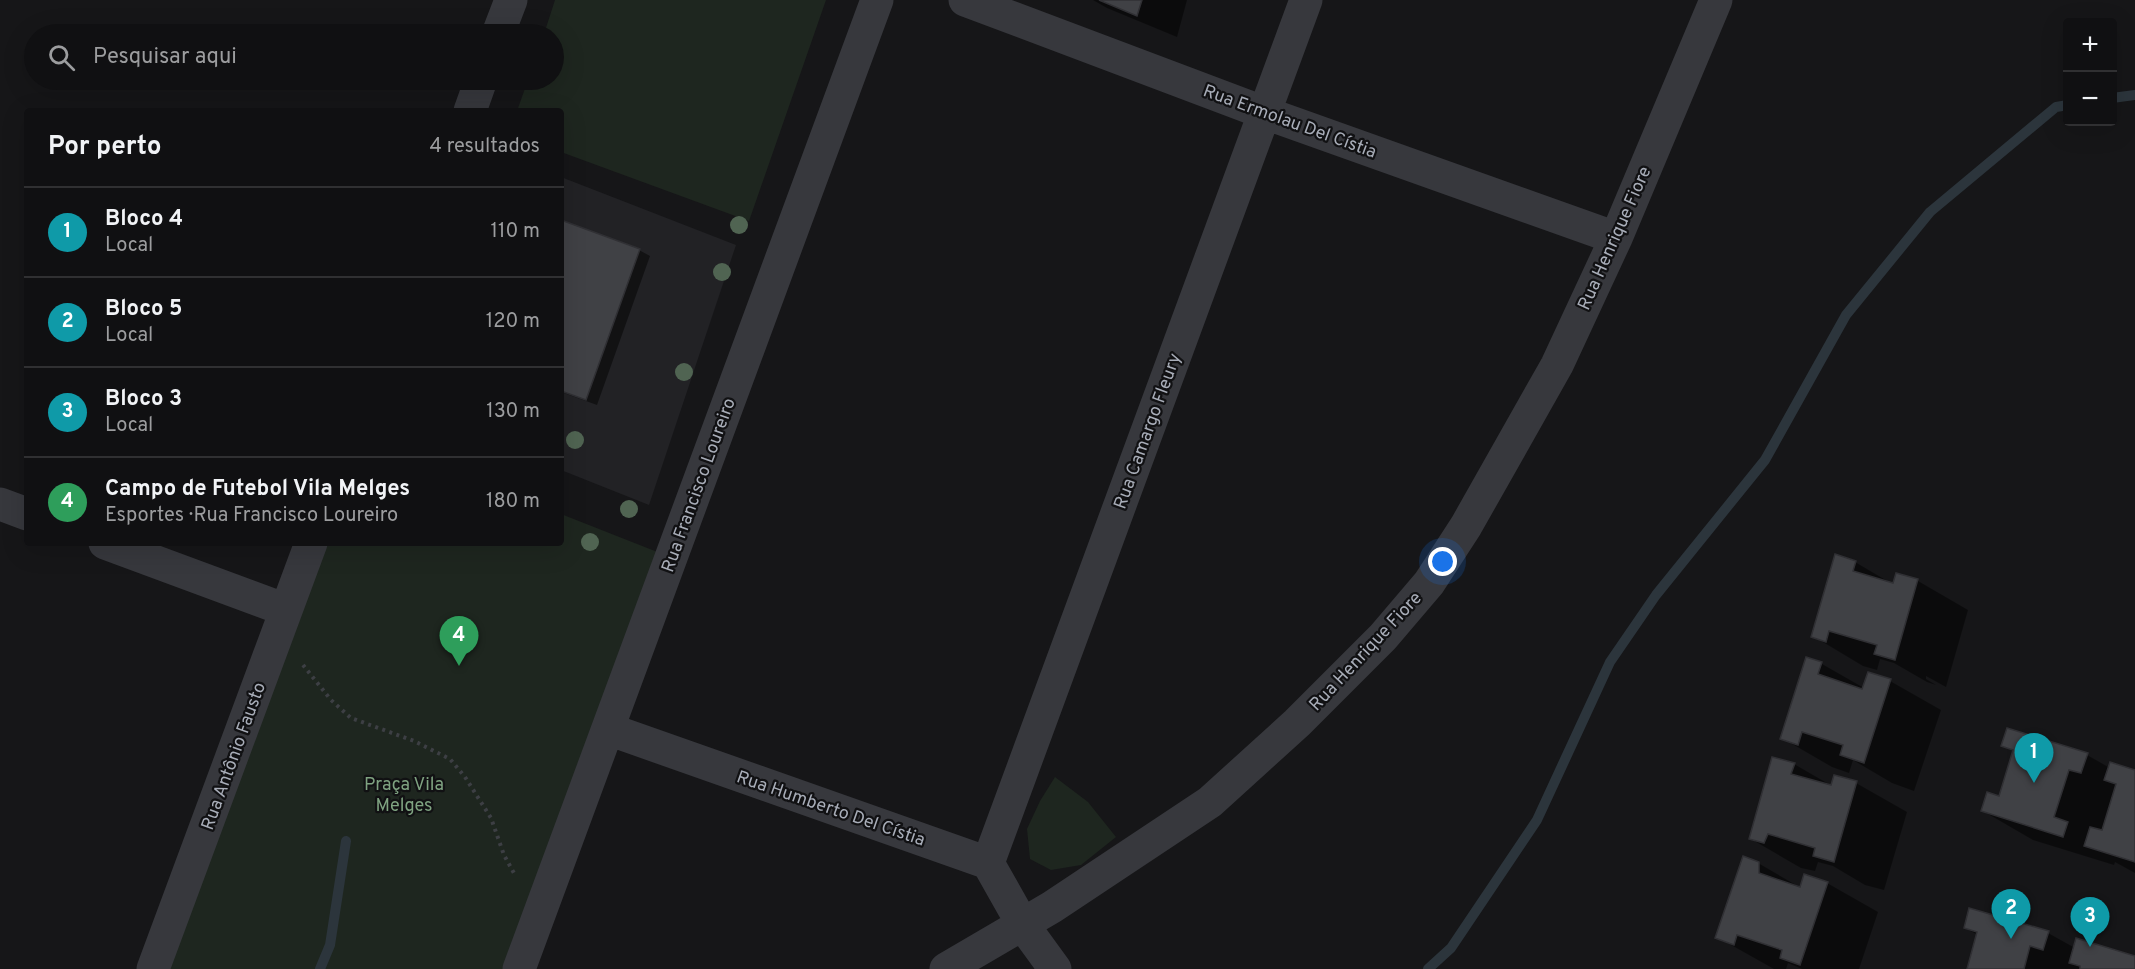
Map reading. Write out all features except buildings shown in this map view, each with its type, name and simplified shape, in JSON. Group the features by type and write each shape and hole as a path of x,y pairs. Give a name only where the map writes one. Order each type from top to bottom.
{"street":[{"path":"502,24 510,0"},
{"name":"Rua Francisco Loureiro","path":"519,969 877,0"},
{"name":"Rua Ermolau Del Cístia","path":"965,0 1265,113 1616,238"},
{"name":"Rua Camargo Fleury","path":"988,863 1306,0"},
{"name":"Rua Henrique Fiore","path":"946,969 1023,925 1210,802 1297,723 1383,637 1429,583 1466,526 1557,365 1616,238 1716,0"},
{"path":"471,108 478,90"},
{"path":"0,504 24,513"},
{"path":"113,546 286,610"},
{"name":"Rua Antônio Fausto","path":"153,969 310,546"},
{"name":"Rua Humberto Del Cístia","path":"608,729 988,863"},
{"path":"988,863 1023,925 1055,969"}],"path":[{"path":"299,660 331,700 351,718 414,741 450,759 465,777 491,818 504,855 523,890 536,923"}],"shaded area":[{"path":"564,178 736,245 649,505 564,471"}],"green space":[{"path":"555,0 826,0 749,221 564,153 564,108 518,108 524,90 564,90 564,24 547,24"},
{"name":"Praça Vila Melges","path":"564,515 665,555 516,969 162,969 320,546 564,546"},
{"path":"1055,777 1088,802 1116,837 1081,865 1051,870 1030,859 1027,829 1040,801"}],"waterway":[{"path":"2117,97 2135,95"},
{"path":"1428,969 1451,948 1537,820 1610,662 1656,595 1765,460 1846,315 1930,212 2056,107 2063,106"},
{"path":"320,969 330,945 346,841"}],"place":[{"name":"Campo de Futebol Vila Melges","path":"459,666"},
{"name":"Bloco 4","path":"2034,783"},
{"name":"Bloco 5","path":"2011,939"},
{"name":"Bloco 3","path":"2090,947"}]}
